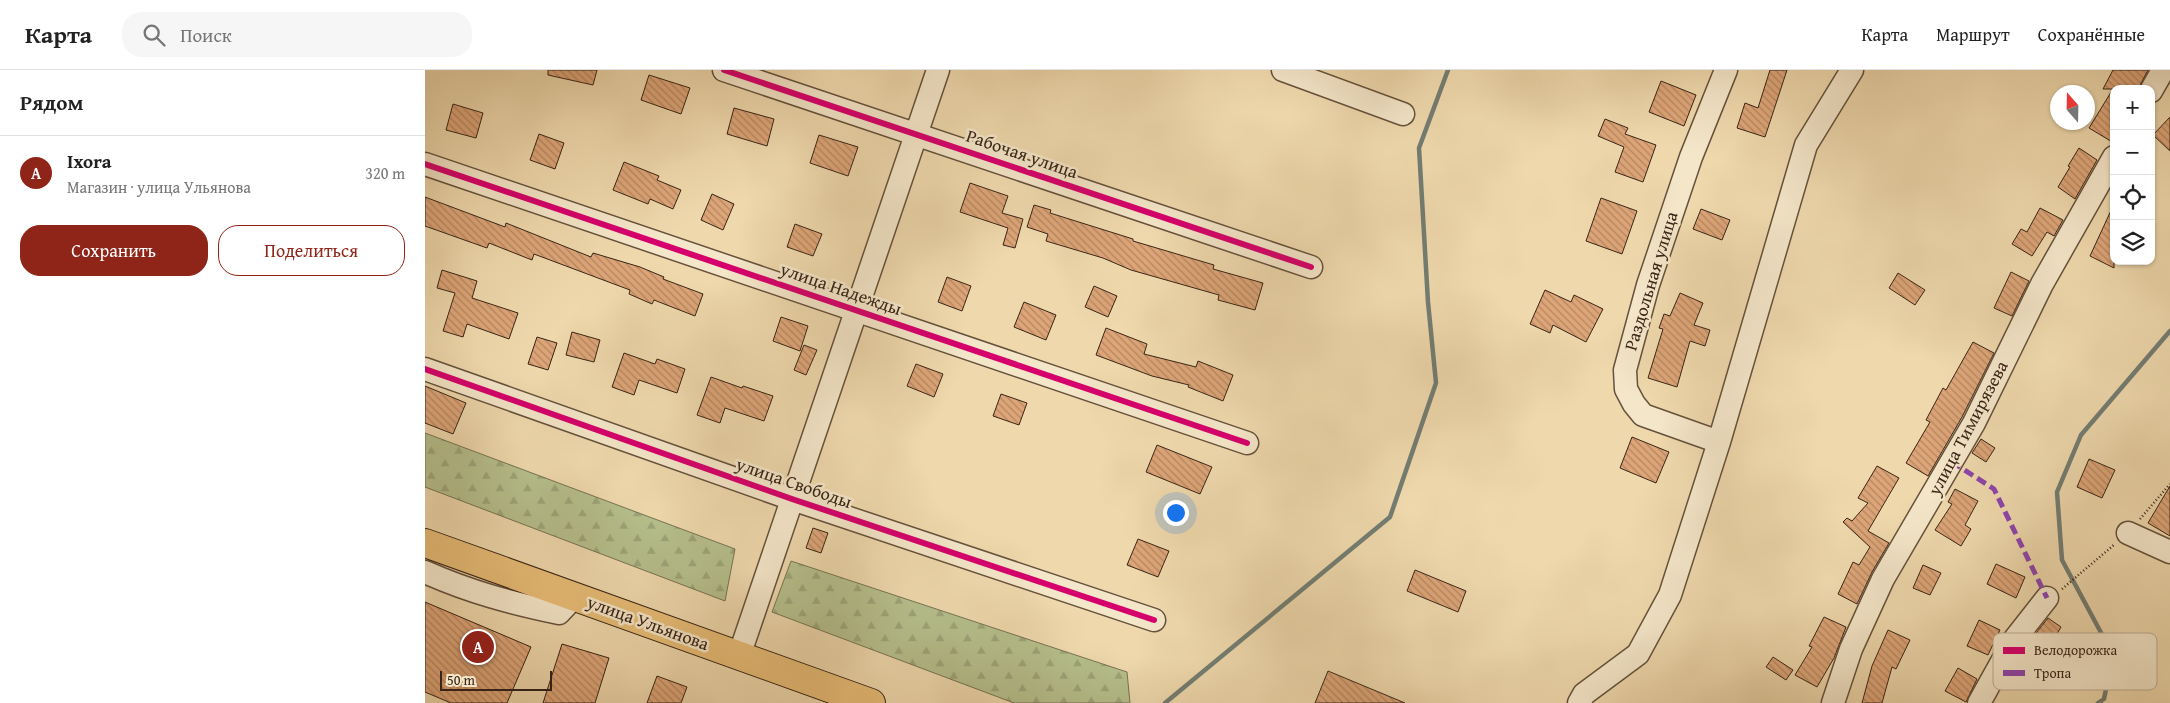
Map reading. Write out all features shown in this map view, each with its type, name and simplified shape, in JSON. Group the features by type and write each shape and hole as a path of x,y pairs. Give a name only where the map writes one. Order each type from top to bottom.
{"main road":[{"name":"улица Ульянова","path":"425,543 871,703"}],"street":[{"name":"Рабочая улица","path":"724,70 1311,267"},
{"path":"739,656 938,70"},
{"path":"1283,70 1403,114"},
{"name":"Раздольная улица","path":"1719,442 1643,415 1634,404 1626,389 1625,370 1648,285 1691,157 1726,70"},
{"path":"1579,703 1584,694 1638,654 1670,595 1719,442 1806,145 1852,70"},
{"path":"2154,85 2163,70"},
{"name":"улица Надежды","path":"425,164 1247,443"},
{"name":"улица Тимирязева","path":"1833,703 1851,649 1883,579 1974,423 2042,284 2110,164"},
{"name":"улица Свободы","path":"425,370 792,499 1154,620"},
{"path":"2128,533 2170,552"},
{"path":"425,572 460,588 512,604 559,613 575,597"},
{"path":"2020,633 2052,596"},
{"path":"1979,703 1993,678"}],"path":[{"path":"2052,596 2128,533 2170,484"}],"green space":[{"path":"425,433 735,549 725,601 425,487"},
{"path":"791,561 1127,672 1130,703 1014,703 772,612"}],"building":[{"path":"548,70 597,70 593,85 548,75"},
{"path":"1770,70 1787,70 1765,137 1737,128 1745,103 1758,108"},
{"path":"2113,70 2148,70 2140,85 2110,85 2110,89 2103,89"},
{"path":"649,75 690,88 681,114 641,100"},
{"path":"1661,81 1696,95 1684,126 1649,112"},
{"path":"2110,94 2110,141 2092,130 2095,130 2095,118"},
{"path":"453,104 483,113 476,138 446,130"},
{"path":"734,108 774,119 767,146 727,134"},
{"path":"2170,117 2170,151 2155,137 2155,133"},
{"path":"1605,119 1628,128 1625,134 1656,145 1643,182 1615,172 1624,147 1598,136"},
{"path":"539,134 564,143 555,169 530,160"},
{"path":"819,135 858,147 848,176 810,163"},
{"path":"2079,148 2097,160 2075,199 2058,187"},
{"path":"624,162 659,176 657,180 681,190 673,209 650,199 648,204 613,190"},
{"path":"970,183 1008,196 1002,213 1023,219 1015,248 1003,245 1008,228 960,212"},
{"path":"712,194 734,204 723,230 701,220"},
{"path":"425,197 505,227 506,223 591,257 593,253 640,267 664,277 663,279 703,294 695,316 654,300 652,304 629,294 630,290 534,254 532,260 489,243 487,248 425,226"},
{"path":"1601,198 1637,211 1622,254 1586,241"},
{"path":"1034,205 1051,210 1050,213 1133,239 1133,241 1214,265 1213,269 1263,283 1255,310 1218,300 1219,295 1131,270 1103,258 1046,241 1048,234 1027,227"},
{"path":"2040,208 2063,220 2054,236 2047,232 2032,256 2012,244 2021,229 2027,232"},
{"path":"1701,209 1730,220 1722,240 1693,229"},
{"path":"2110,213 2110,265 2114,265 2114,268 2090,256"},
{"path":"795,224 822,234 813,256 787,247"},
{"path":"442,270 477,281 472,298 518,313 509,339 467,324 463,337 443,331 455,293 437,288"},
{"path":"2011,272 2029,281 2012,316 1994,308"},
{"path":"1898,273 1925,290 1915,305 1889,288"},
{"path":"947,277 971,286 962,311 938,302"},
{"path":"1094,286 1117,296 1108,317 1085,307"},
{"path":"1545,290 1571,302 1574,295 1603,309 1586,342 1553,325 1550,333 1530,324"},
{"path":"1680,293 1703,303 1694,325 1710,330 1705,346 1690,341 1677,387 1648,378 1663,329 1659,328 1664,314 1670,316"},
{"path":"1024,302 1056,315 1046,340 1014,327"},
{"path":"781,317 808,326 800,351 773,341"},
{"path":"1106,328 1147,344 1144,354 1196,367 1198,361 1233,375 1223,401 1188,387 1189,385 1152,376 1096,355"},
{"path":"572,332 600,340 594,362 566,355"},
{"path":"537,337 557,343 548,370 528,364"},
{"path":"1973,342 1994,353 1962,417 1928,476 1906,463 1930,422 1926,420 1943,388 1946,390"},
{"path":"804,345 817,350 806,375 794,370"},
{"path":"624,353 655,364 657,359 685,369 677,393 639,380 634,395 612,387"},
{"path":"916,364 943,374 934,397 907,386"},
{"path":"711,377 773,396 764,421 725,408 720,423 697,415"},
{"path":"425,386 466,403 453,434 425,423"},
{"path":"1001,394 1027,403 1019,425 993,416"},
{"path":"1632,437 1669,452 1656,483 1620,468"},
{"path":"1981,439 1995,448 1986,462 1972,453"},
{"path":"1157,445 1212,467 1200,494 1146,472"},
{"path":"2089,459 2115,470 2102,498 2077,487"},
{"path":"1877,466 1899,478 1868,531 1889,543 1872,572 1857,604 1838,594 1853,562 1859,565 1870,547 1843,522 1847,518 1852,521 1868,503 1858,498"},
{"path":"2170,486 2170,536 2148,523"},
{"path":"1955,489 1978,501 1965,525 1971,529 1961,546 1935,530 1952,504 1948,502"},
{"path":"813,528 828,533 821,553 806,548"},
{"path":"1138,539 1169,551 1158,577 1127,565"},
{"path":"1996,564 2025,577 2016,598 1987,584"},
{"path":"1923,565 1941,573 1930,595 1913,588"},
{"path":"1415,570 1466,591 1458,612 1407,591"},
{"path":"425,602 531,647 507,703 451,703 425,692"},
{"path":"1824,617 1846,627 1834,658 1817,687 1795,675 1812,647 1809,646"},
{"path":"2048,618 2061,627 2058,633 2036,633"},
{"path":"1979,620 2000,630 1999,633 1993,633 1993,645 1988,655 1967,646"},
{"path":"1888,630 1910,640 1896,669 1892,667 1882,703 1862,703 1872,666"},
{"path":"562,644 609,658 595,703 543,703"},
{"path":"1773,657 1793,670 1786,680 1766,667"},
{"path":"1958,668 1977,679 1966,702 1945,691"},
{"path":"1328,671 1405,703 1315,703"},
{"path":"657,676 687,687 681,703 647,703"}],"waterway":[{"path":"1165,703 1390,517 1436,383 1428,302 1419,148 1448,70"},
{"path":"2101,633 2062,560 2057,492 2081,435 2170,331"},
{"path":"2098,703 2104,699 2106,690"}],"marked path":[{"path":"1952,462 1994,489 2047,598"}],"cycle path":[{"path":"724,70 1311,267"},
{"path":"425,164 1247,443"},
{"path":"425,369 792,499 1154,620"}],"place":[{"name":"Ixora","path":"478,647"}]}
